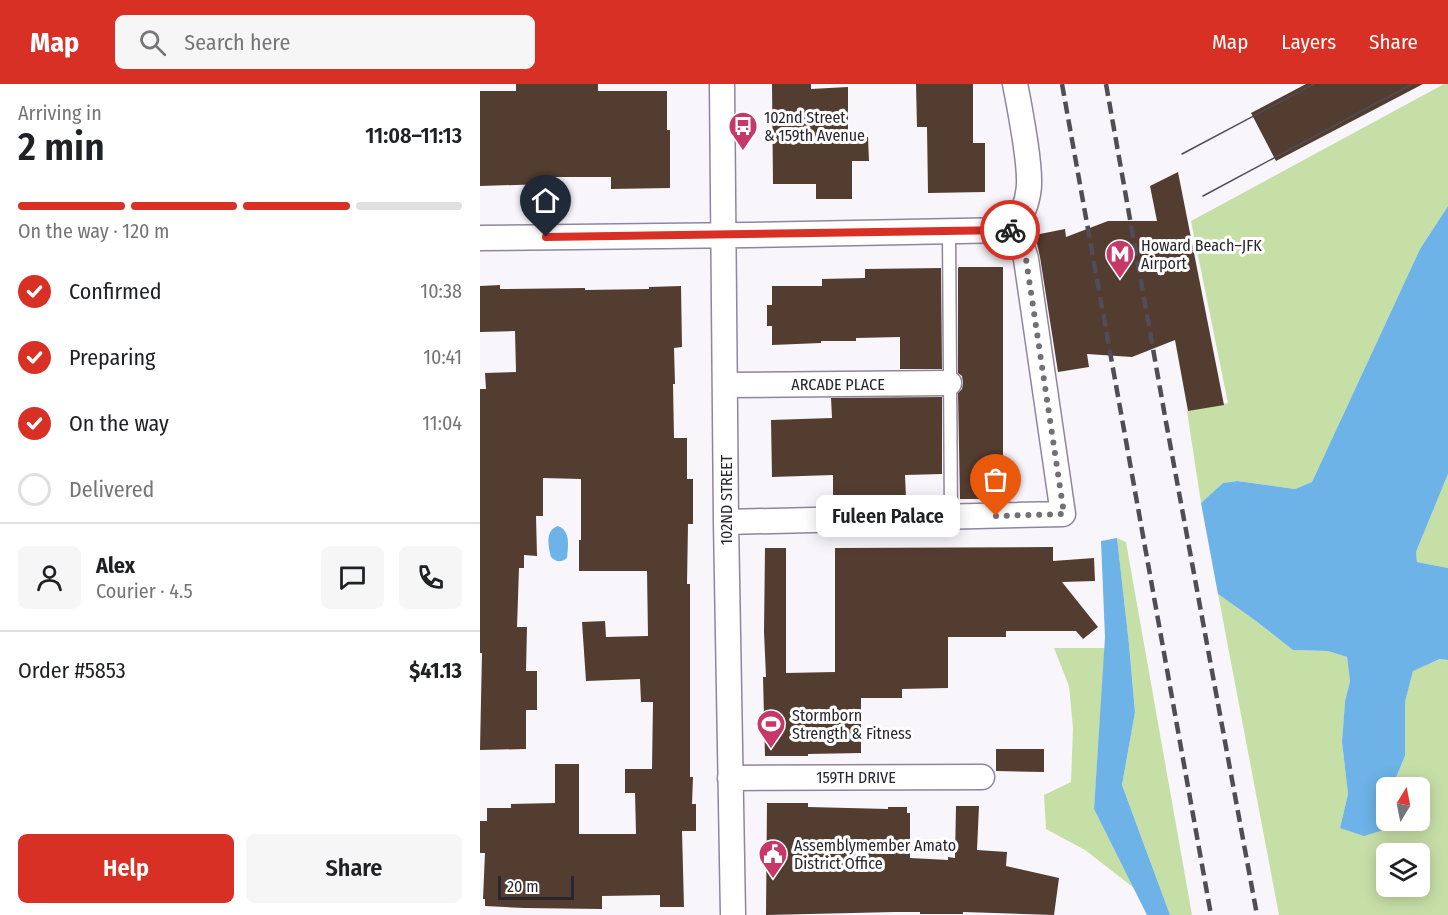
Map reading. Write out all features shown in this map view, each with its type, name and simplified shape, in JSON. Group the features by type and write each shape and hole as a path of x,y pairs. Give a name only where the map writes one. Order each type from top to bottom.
{"street":[{"name":"102ND STREET","path":"722,84 726,522 734,915"},
{"path":"1008,230 1023,211 1028,197 1030,174 1015,84"},
{"path":"480,238 1008,230 1022,246 1026,259 1064,514 726,522"},
{"name":"ARCADE PLACE","path":"726,385 949,383"},
{"name":"159TH DRIVE","path":"730,778 982,777"}],"lane":[{"path":"949,231 951,517"}],"green space":[{"path":"1444,84 1448,84 1448,206 1420,249 1312,482 1295,489 1237,481 1223,483 1201,503 1187,411 1228,403 1191,221"},
{"path":"1448,474 1448,568 1417,562 1416,552"},
{"path":"1117,538 1126,542 1192,915 1170,915 1122,785 1135,711"},
{"path":"1218,594 1293,650 1328,651 1347,657 1350,681 1345,701 1342,742 1348,794 1340,828 1376,806 1376,831 1430,831 1430,777 1396,777 1405,756 1405,702 1413,670 1441,659 1448,660 1448,915 1279,915"},
{"path":"1054,648 1105,648 1094,809 1134,888 1085,850 1046,829 1044,795 1071,782 1073,728 1069,686"}],"water":[{"path":"1448,206 1448,474 1416,552 1417,562 1448,568 1448,660 1440,659 1413,671 1405,702 1405,756 1396,777 1376,777 1376,831 1380,831 1364,836 1340,828 1348,794 1342,742 1345,701 1350,681 1347,657 1328,651 1293,650 1218,594 1201,503 1223,483 1237,481 1295,489 1312,482 1420,249"},
{"path":"558,526 565,531 568,539 567,558 561,561 551,557 548,543 551,531"},
{"path":"1117,538 1135,712 1122,785 1170,915 1147,915 1094,809 1105,637 1101,541"}],"building":[{"path":"516,84 598,84 598,91 667,91 670,188 611,189 611,177 546,177 546,184 480,186 480,91 516,91"},
{"path":"772,84 811,84 811,89 848,87 848,131 852,131 852,138 868,137 869,161 852,161 852,199 816,199 816,184 773,184"},
{"path":"916,84 973,84 973,143 985,143 985,192 928,193 927,127 917,127"},
{"path":"1306,84 1423,84 1276,161 1251,113"},
{"path":"1178,172 1224,405 1188,411 1175,340 1132,357 1087,354 1089,367 1058,372 1035,235 1065,229 1066,237 1108,221 1157,221 1150,186"},
{"path":"959,267 1003,267 1003,499 960,499 958,393 963,383 962,376 958,373"},
{"path":"941,268 942,369 900,369 900,337 772,345 772,326 767,326 767,305 772,305 772,286 822,286 822,279 865,278 865,269"},
{"path":"500,285 500,289 585,288 585,290 681,286 682,347 674,348 674,438 687,438 687,479 693,479 693,524 688,524 687,584 690,584 690,777 693,777 692,804 696,804 696,831 682,831 684,907 660,907 660,895 602,896 602,909 485,906 485,899 483,899 485,853 480,853 480,821 487,821 487,808 511,808 511,804 555,803 555,764 579,764 579,834 636,834 635,793 625,793 625,769 652,769 653,702 641,702 640,679 586,681 582,622 605,621 606,637 648,636 647,571 579,571 581,479 543,478 543,516 536,516 537,556 524,555 524,568 519,568 517,627 527,627 526,671 537,671 537,710 526,710 526,749 480,750 482,653 480,653 480,389 486,389 485,373 516,372 515,331 480,332 480,286"},
{"path":"942,397 942,474 905,475 906,498 833,499 833,475 772,477 771,420 832,418 831,398"},
{"path":"1053,547 1053,561 1094,558 1095,581 1062,582 1098,627 1083,639 1076,631 1006,631 1006,637 948,637 948,688 902,689 902,698 861,698 861,753 765,756 763,677 766,677 765,548 786,548 786,673 835,672 835,548"},
{"path":"996,749 1044,749 1044,772 996,771"},
{"path":"767,803 808,803 808,807 888,809 888,807 907,807 907,813 910,813 910,858 948,860 948,857 955,858 956,806 979,806 977,850 1007,852 1006,866 1059,878 1054,915 895,912 766,915"}],"tram line":[{"path":"1182,154 1314,84"},
{"path":"1203,196 1412,84"}],"railway":[{"path":"1062,84 1211,915"},
{"path":"1106,84 1257,915"}],"way so far":[{"path":"996,516 1064,514 1026,259 1017,236 1010,230"}],"place":[{"name":"102nd Street & 159th Avenue","path":"743,152"},
{"name":"Howard Beach–JFK Airport","path":"1120,280"},
{"name":"Fuleen Palace","path":"996,516"},
{"name":"Stormborn Strength & Fitness","path":"771,750"},
{"name":"Assemblymember Amato District Office","path":"773,880"}],"route":[{"path":"546,237 1010,230"}]}
